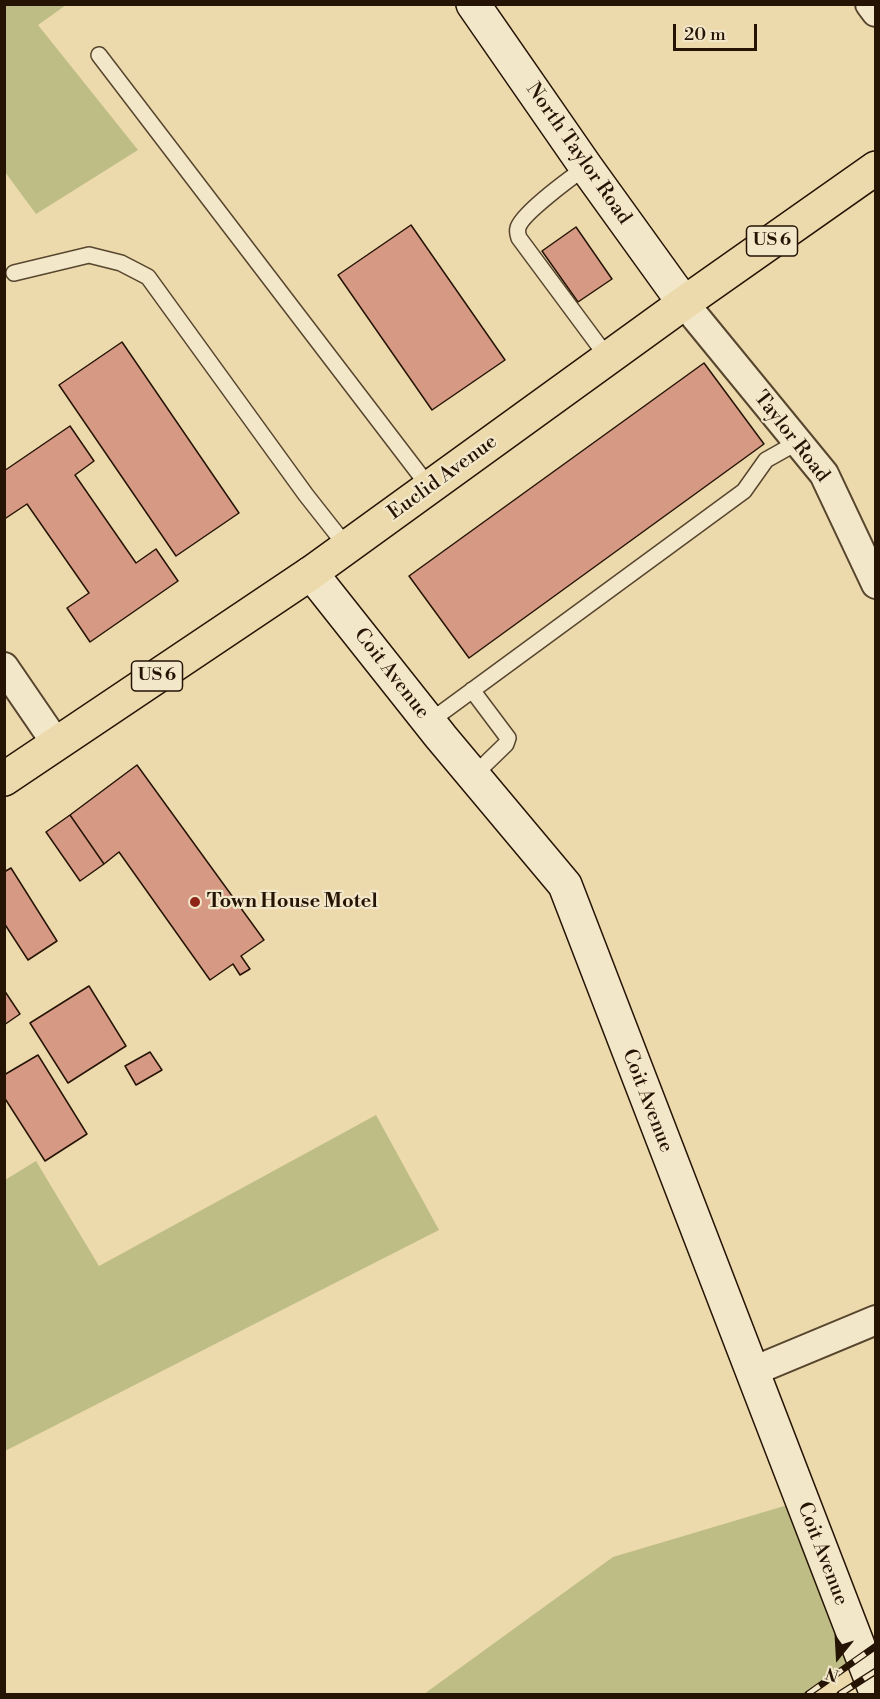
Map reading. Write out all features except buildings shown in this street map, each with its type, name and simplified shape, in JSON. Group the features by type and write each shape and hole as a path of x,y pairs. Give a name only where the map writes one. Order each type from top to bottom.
{"main road":[{"name":"Euclid Avenue","path":"4,779 311,573 684,303 876,168"}],"street":[{"name":"North Taylor Road","path":"473,4 684,303"},
{"path":"870,4 876,12"},
{"name":"Taylor Road","path":"684,303 824,474 876,584"},
{"name":"Coit Avenue","path":"311,573 429,722 565,885 876,1692"},
{"path":"4,667 56,743"},
{"path":"751,1372 876,1320"}],"lane":[{"path":"99,55 430,488"},
{"path":"586,166 522,221 518,230 519,238 608,358"},
{"path":"14,273 89,255 122,263 148,277 306,495 347,547"},
{"path":"429,722 744,491 766,460 798,442"},
{"path":"472,690 508,738 506,744 473,776"}],"shaded area":[{"path":"5,4 66,5 38,25 138,150 36,214 5,172"},
{"path":"376,1115 439,1230 5,1451 5,1180 36,1161 99,1266"},
{"path":"801,1501 860,1652 808,1694 424,1694 613,1557"}],"railway":[{"path":"808,1694 876,1646"},
{"path":"840,1694 876,1671"}],"place":[{"name":"Town House Motel","path":"195,902"}]}
